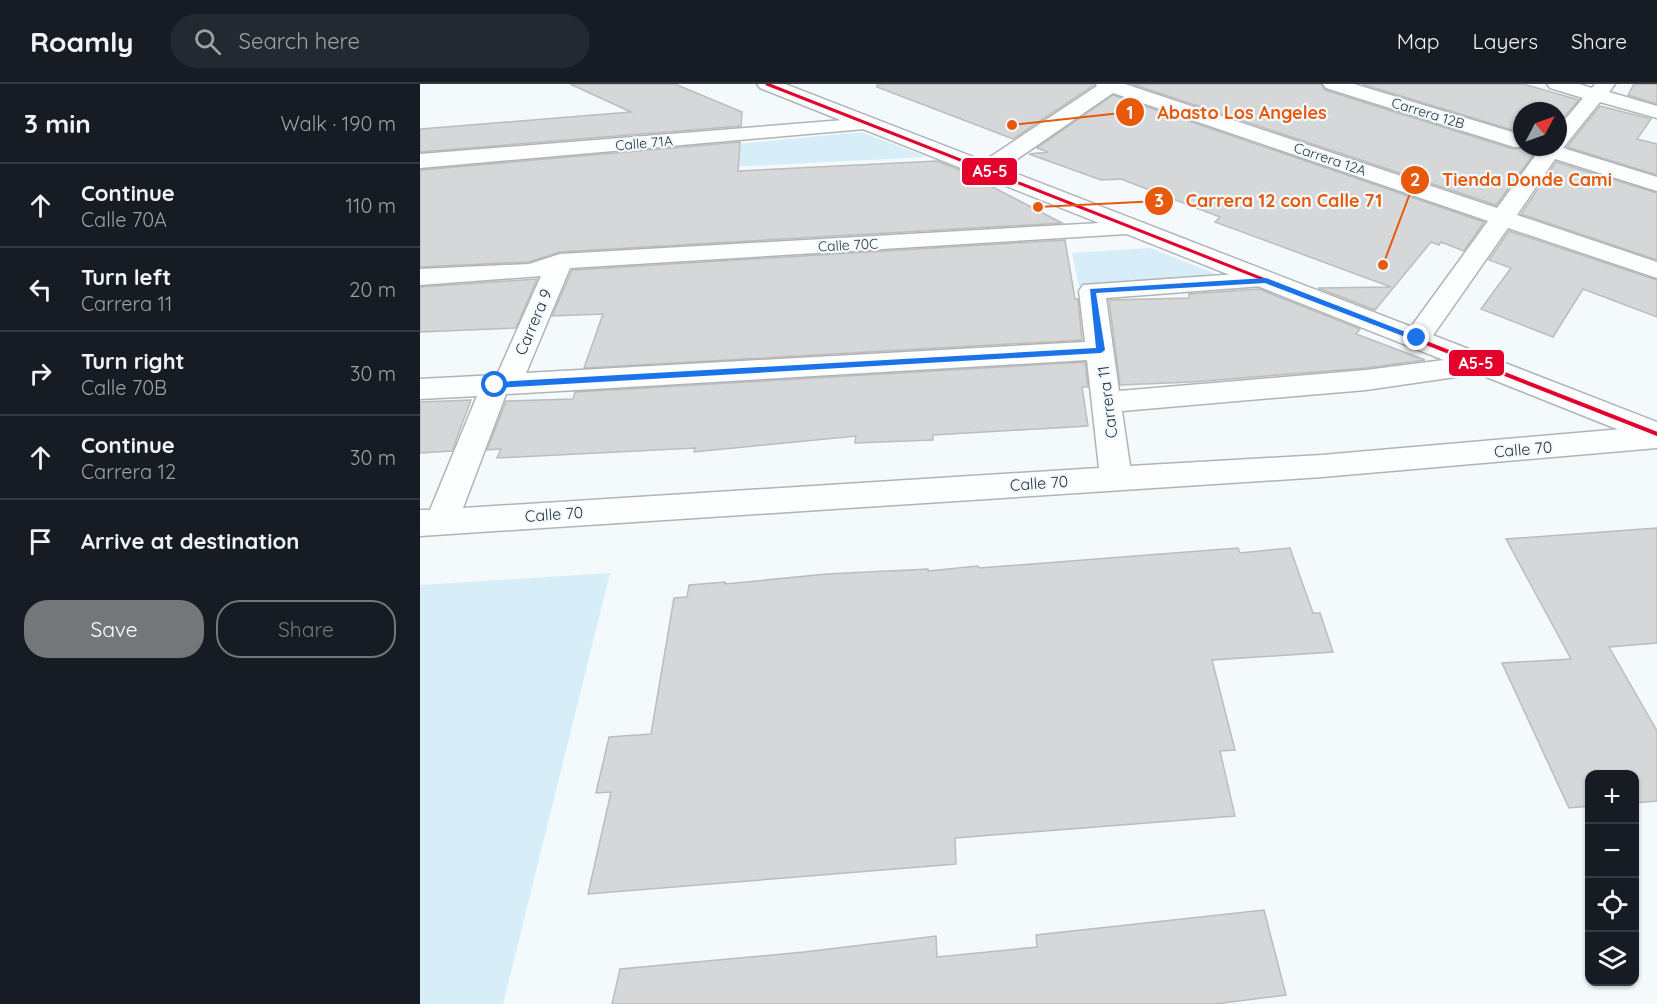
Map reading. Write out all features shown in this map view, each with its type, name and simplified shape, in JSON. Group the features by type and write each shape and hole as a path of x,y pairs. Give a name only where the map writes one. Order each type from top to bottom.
{"street":[{"path":"767,84 1483,364 1657,436"},
{"name":"Carrera 12B","path":"1333,84 1513,139"},
{"path":"1557,84 1601,89 1657,112"},
{"path":"986,170 1110,85"},
{"name":"Carrera 12A","path":"1110,85 1657,270"},
{"path":"1567,127 1601,89"},
{"name":"Calle 71A","path":"420,161 869,124"},
{"path":"1567,152 1657,184"},
{"path":"1417,338 1543,156"},
{"name":"Calle 70C","path":"420,277 532,271 560,261 1135,228"},
{"name":"Calle 70C","path":"420,258 545,252 560,261"},
{"name":"Carrera 9","path":"430,522 501,384 560,261"},
{"name":"Carrera 11","path":"1116,478 1092,291 1266,280"},
{"path":"420,389 1101,350"},
{"path":"1107,402 1366,380 1483,364"},
{"name":"Calle 70","path":"430,522 1322,466 1657,436"}],"shaded area":[{"path":"862,132 926,157 420,183 420,175"},
{"path":"1150,248 1221,276 1079,286 1072,253"},
{"path":"610,573 503,1004 420,1004 420,585"}],"building":[{"path":"570,84 675,84 742,112 741,126 420,152 420,129 631,112"},
{"path":"877,84 1094,85 1013,139 877,87"},
{"path":"1132,84 1321,84 1325,90 1513,149 1513,156 1532,156 1496,205"},
{"path":"1362,84 1523,84 1579,100 1567,114 1567,102 1513,102 1513,130"},
{"path":"1634,84 1657,84 1657,104 1628,95"},
{"path":"1113,95 1484,222 1464,251 1441,242 1439,245 1431,242 1375,310 1318,288 1391,287 1215,222 1220,217 1121,179 1101,180 1029,154 1048,152 1037,148"},
{"path":"1600,106 1651,119 1637,139 1657,144 1657,175 1567,147"},
{"path":"740,142 738,171 937,161 960,170 1062,223 560,252 529,262 420,267 420,170"},
{"path":"1556,162 1657,193 1657,260 1521,214"},
{"path":"1509,231 1657,280 1657,317 1583,289 1553,337 1481,309 1511,268 1489,260"},
{"path":"1065,240 1075,299 1078,299 1082,340 584,368 603,314 552,316 572,270"},
{"path":"537,279 516,328 420,332 420,287"},
{"path":"1259,289 1360,329 1356,334 1425,360 1366,368 1192,382 1120,385 1109,300 1189,298 1189,294"},
{"path":"1085,362 1088,387 1082,387 1088,426 933,435 933,440 855,443 856,436 694,452 695,448 497,458 501,449 487,450 506,401 573,399 575,392"},
{"path":"471,400 452,451 420,453 420,402"},
{"path":"1657,528 1657,643 1609,647 1657,731 1657,801 1639,803 1639,770 1585,770 1585,806 1569,808 1502,663 1571,659 1506,539"},
{"path":"1238,548 1240,553 1290,548 1313,613 1320,613 1333,652 1212,660 1235,750 1220,751 1235,816 955,838 956,864 588,894 611,792 596,793 609,737 651,734 674,598 687,597 689,585 725,582 725,584 827,574 928,569 928,571 978,566 979,568"},
{"path":"1264,910 1286,995 1215,1004 612,1004 620,969 804,952 936,936 937,957 1037,947 1036,935"}],"transit line":[{"name":"A5-5","path":"767,84 1657,434"}],"place":[{"name":"Abasto Los Angeles","path":"1012,125"},
{"name":"Carrera 12 con Calle 71","path":"1038,207"},
{"name":"Tienda Donde Cami","path":"1383,265"}],"route":[{"path":"495,385 1101,350 1092,291 1266,280 1417,338"}]}
